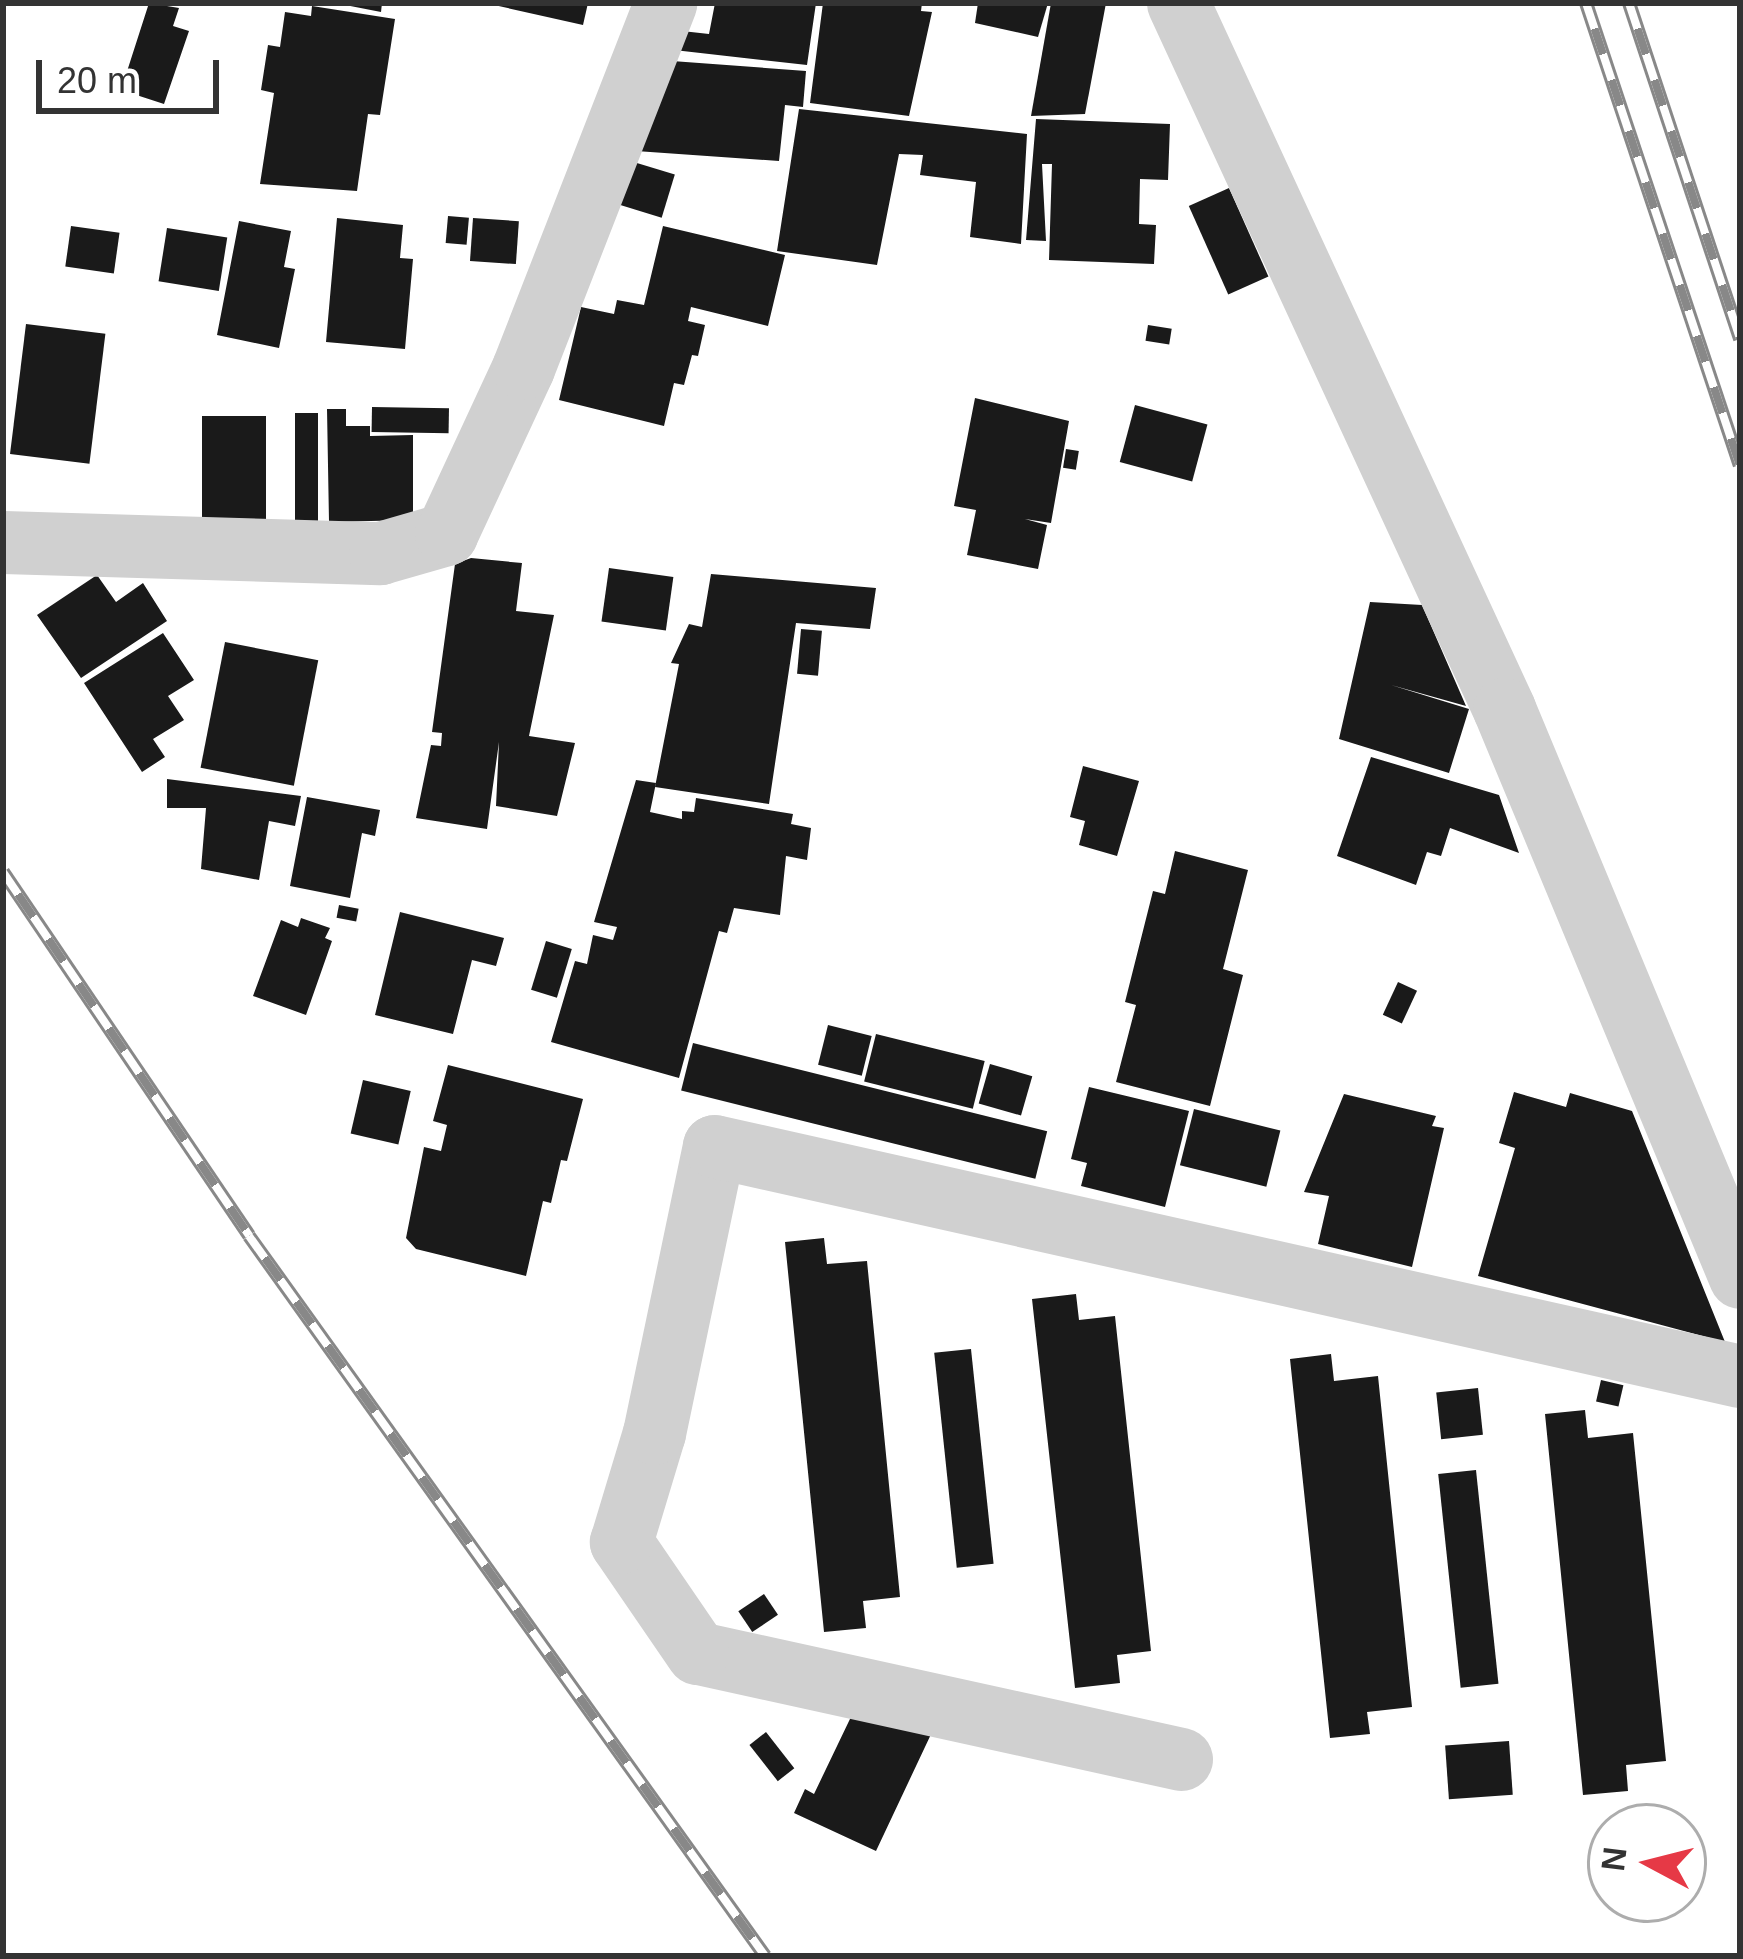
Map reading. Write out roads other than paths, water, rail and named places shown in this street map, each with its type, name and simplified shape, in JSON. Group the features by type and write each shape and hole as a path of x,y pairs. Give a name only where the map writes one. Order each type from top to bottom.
{"street":[{"path":"3,542 380,553 446,535 523,368 665,3"},
{"path":"1178,3 1504,710 1740,1276"},
{"path":"1181,1759 697,1653 621,1542 653,1433 714,1146 1740,1376"}],"railway":[{"path":"1586,3 1740,465"},
{"path":"1629,3 1740,339"},
{"path":"3,872 249,1236 765,1956"}]}
